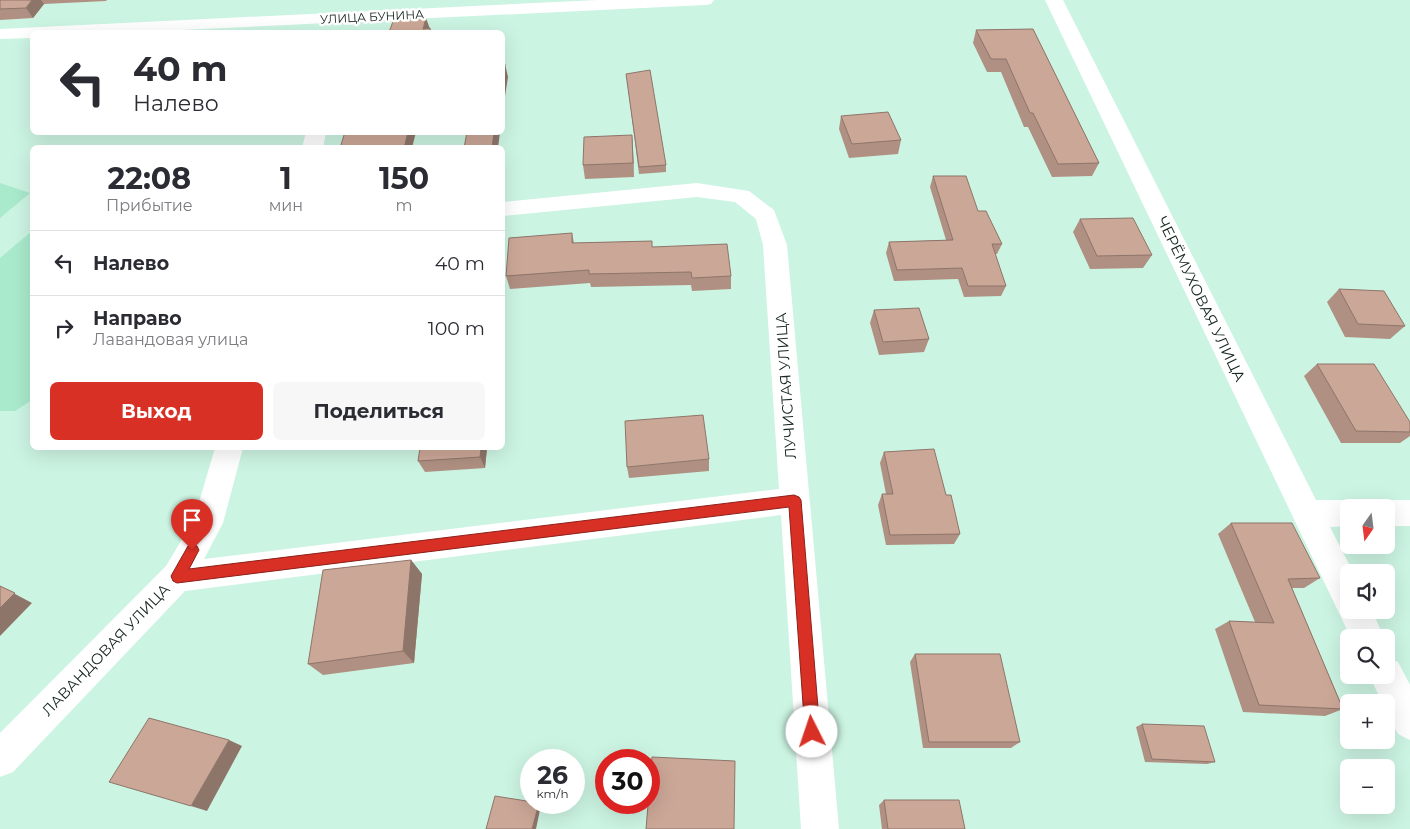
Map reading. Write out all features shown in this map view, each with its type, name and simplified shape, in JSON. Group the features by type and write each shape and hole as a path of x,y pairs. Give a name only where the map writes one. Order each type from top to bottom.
{"street":[{"path":"346,26 353,0"},
{"name":"УЛИЦА БУНИНА","path":"141,30 346,26 705,0"},
{"name":"ЧЕРЁМУХОВАЯ УЛИЦА","path":"1054,0 1340,580"},
{"path":"0,34 30,33"},
{"name":"ЛУЧИСТАЯ УЛИЦА","path":"505,208 697,190 741,196 766,215 775,245 820,829"},
{"name":"ЛАВАНДОВАЯ УЛИЦА","path":"0,759 177,576 208,523 228,450"},
{"path":"177,576 794,500"},
{"path":"1307,514 1340,513"},
{"path":"1395,513 1410,513"},
{"path":"1391,684 1410,722"}],"green space":[{"path":"0,183 30,193 0,218"},
{"path":"30,233 30,401 15,411 0,411 0,258"}],"building":[{"path":"0,0 32,0 26,8 0,9"},
{"path":"426,18 423,29 430,28 430,30 390,30 394,19"},
{"path":"1033,29 1099,163 1058,164 1033,113 1030,113 1006,59 991,59 976,30"},
{"path":"650,70 666,165 639,167 626,74"},
{"path":"888,112 901,140 852,144 841,116"},
{"path":"344,135 407,135 405,145 341,145"},
{"path":"466,135 494,135 492,145 465,145"},
{"path":"632,135 633,163 583,165 584,137"},
{"path":"933,176 966,176 978,211 986,211 1002,244 992,244 1006,286 968,286 962,268 897,270 889,242 953,240"},
{"path":"1133,218 1152,255 1097,256 1080,219"},
{"path":"572,233 572,243 652,241 652,247 727,244 731,276 692,278 691,272 589,274 589,270 506,276 509,238"},
{"path":"1339,289 1384,291 1405,326 1358,324"},
{"path":"919,308 929,339 883,342 874,310"},
{"path":"1317,364 1374,364 1410,422 1410,432 1356,431"},
{"path":"703,415 709,459 627,467 625,421"},
{"path":"934,449 946,495 951,495 960,534 890,535 882,494 893,494 884,452"},
{"path":"420,450 481,450 480,457 418,461"},
{"path":"1231,523 1292,523 1320,578 1288,579 1340,702 1340,709 1259,705 1229,621 1274,623"},
{"path":"411,560 403,651 308,664 323,570"},
{"path":"0,586 15,593 0,608"},
{"path":"915,654 1000,654 1020,742 929,742"},
{"path":"149,718 229,740 191,806 109,782"},
{"path":"1142,724 1204,726 1215,762 1152,759"},
{"path":"660,757 735,761 734,829 646,829 647,814 660,814"},
{"path":"495,796 520,800 520,814 536,814 532,829 486,829"},
{"path":"884,800 959,800 965,829 888,829"}],"route":[{"path":"192,550 177,576 794,500 812,732"}]}
